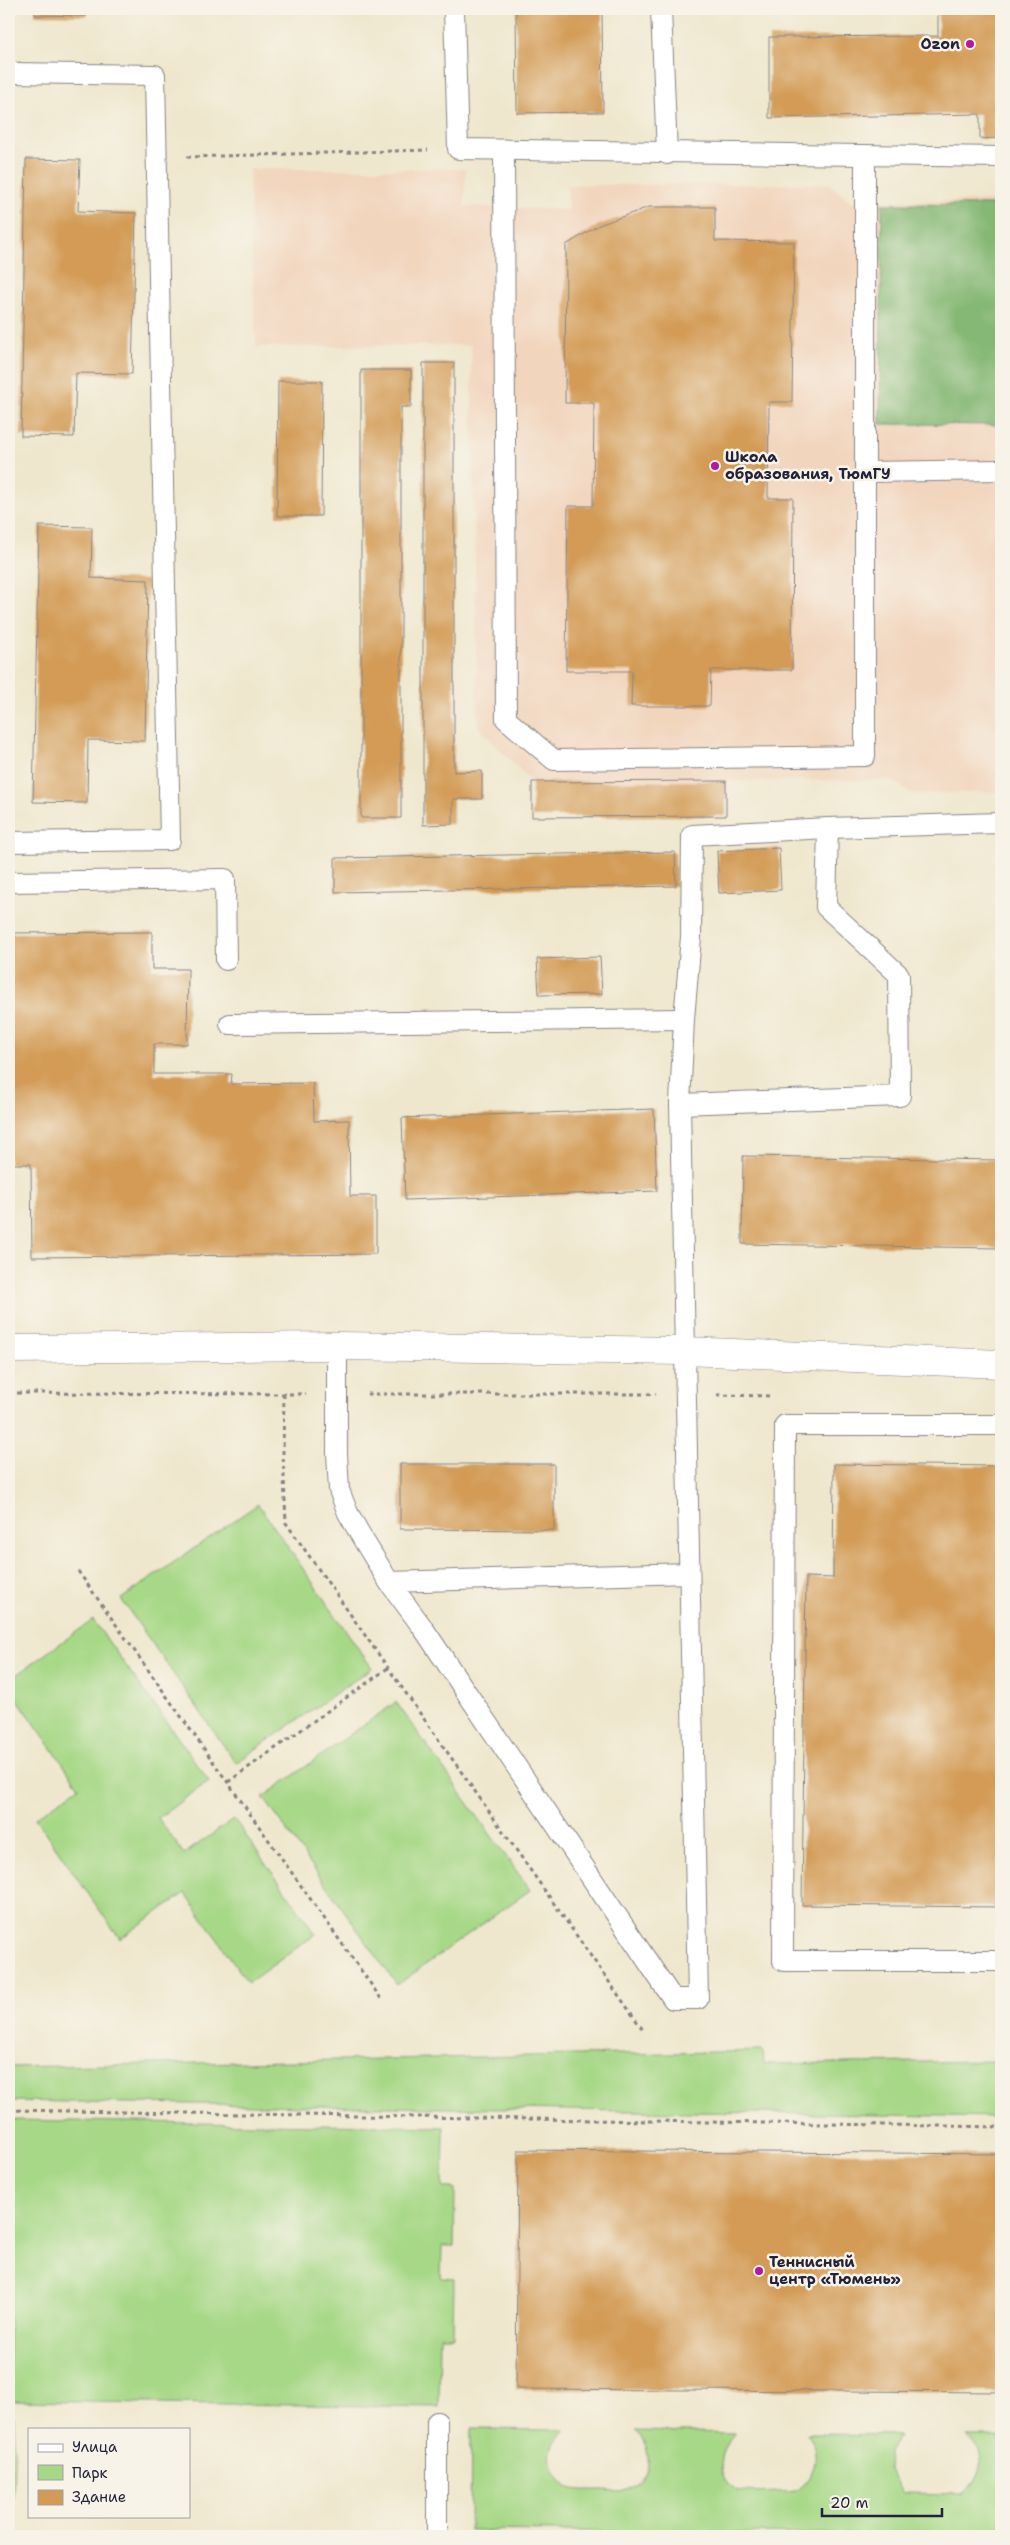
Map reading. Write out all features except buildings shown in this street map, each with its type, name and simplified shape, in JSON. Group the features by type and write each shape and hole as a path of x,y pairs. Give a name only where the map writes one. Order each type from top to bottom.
{"street":[{"path":"9,1349 337,1346 684,1351 1001,1364"}],"lane":[{"path":"454,9 458,149 667,154 1001,157"},
{"path":"661,9 667,154"},
{"path":"9,73 154,76 170,840 9,842"},
{"path":"504,150 506,718 554,760 866,756 864,156"},
{"path":"866,472 1001,470"},
{"path":"337,1346 339,1490 348,1513 389,1582 423,1628 673,1999 698,1999 680,1104 684,1019 691,937 692,835 828,828 1001,823"},
{"path":"680,1104 900,1096 899,975 826,907 828,828"},
{"path":"9,882 225,880 226,960"},
{"path":"230,1024 684,1019"},
{"path":"1001,1425 785,1425 783,1941 783,1960 1001,1961"},
{"path":"389,1582 690,1573"},
{"path":"437,2422 437,2536"}],"path":[{"path":"156,158 458,149"},
{"path":"9,1393 685,1394 774,1396"},
{"path":"284,1394 283,1454 286,1523 643,2030"},
{"path":"78,1572 382,2000"},
{"path":"228,1782 388,1668"},
{"path":"9,2110 1001,2127"}],"shaded area":[{"path":"249,169 466,169 464,206 569,210 567,185 829,184 851,202 1001,200 1001,792 912,794 891,780 532,782 478,727 471,345 256,347"}],"green space":[{"path":"882,204 1001,205 1001,425 880,424"},
{"path":"258,1504 372,1668 236,1763 121,1599"},
{"path":"93,1620 209,1781 158,1818 184,1854 234,1819 316,1934 248,1983 185,1893 120,1939 35,1818 79,1787 9,1687 9,1680"},
{"path":"396,1702 530,1890 397,1985 263,1797"},
{"path":"763,2051 764,2064 1001,2061 1001,2117 9,2101 9,2067"},
{"path":"9,2120 444,2127 443,2188 455,2188 454,2246 442,2246 441,2278 454,2279 453,2336 440,2336 439,2407 9,2401"},
{"path":"9,2418 15,2418 13,2501 9,2510"},
{"path":"471,2429 565,2430 554,2445 551,2457 554,2470 560,2481 573,2489 617,2491 627,2490 636,2486 646,2472 648,2454 642,2438 636,2431 736,2433 730,2439 723,2455 721,2464 724,2479 738,2491 757,2493 796,2491 803,2485 812,2471 815,2456 811,2441 806,2434 900,2435 888,2451 887,2470 904,2493 962,2494 975,2481 981,2465 978,2450 966,2436 1001,2436 1001,2536 470,2530"}],"place":[{"name":"Ozon","path":"970,44"},
{"name":"Школа образования, ТюмГУ","path":"715,466"},
{"name":"Теннисный центр «Тюмень»","path":"759,2271"}]}
